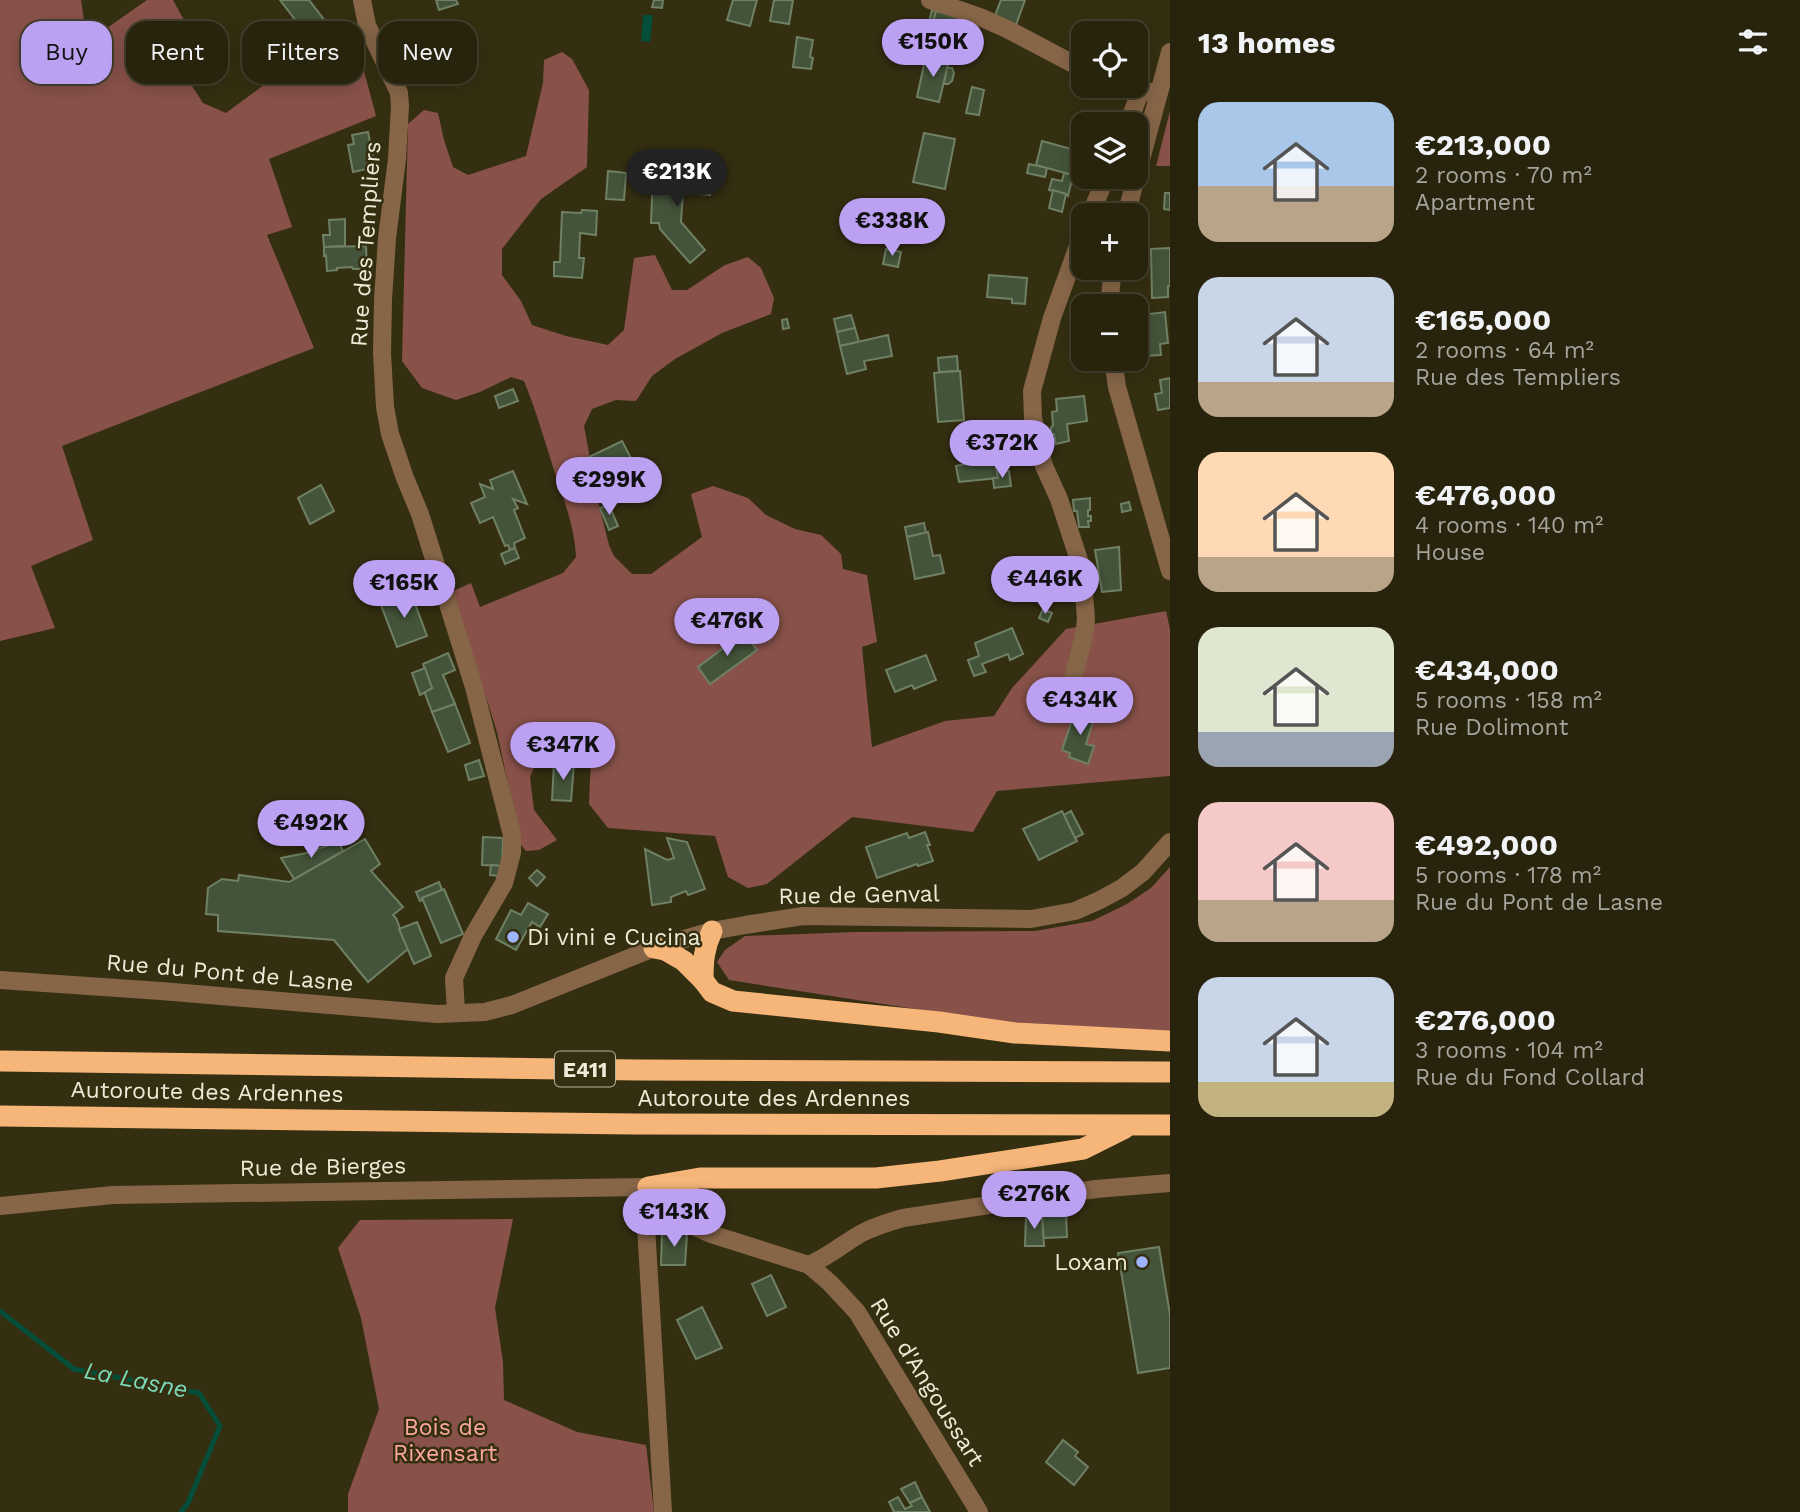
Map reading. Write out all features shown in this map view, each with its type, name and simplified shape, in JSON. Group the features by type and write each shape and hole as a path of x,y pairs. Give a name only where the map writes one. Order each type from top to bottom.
{"highway":[{"path":"703,980 705,946 712,931"},
{"path":"654,948 666,950 684,961 712,992 733,1001 939,1022 1015,1033 1170,1041"},
{"name":"Autoroute des Ardennes","path":"0,1061 638,1070 1170,1072"},
{"name":"Autoroute des Ardennes","path":"0,1116 634,1124 1170,1125"},
{"path":"653,1195 701,1178 876,1178 940,1171 1083,1149 1128,1126"}],"street":[{"name":"Rue des Templiers","path":"362,0 366,25 399,93 400,106 383,288 385,407 390,434 420,514 474,687 512,835 512,853 503,883 473,936 454,978 456,1012"},
{"path":"930,0 1007,29 1071,63"},
{"path":"1129,203 1170,52"},
{"path":"1148,92 1159,92"},
{"path":"1071,265 1052,318 1032,391 1033,418 1044,466 1059,499 1079,560 1083,582 1086,619 1073,679"},
{"path":"1114,371 1170,571"},
{"name":"Rue de Genval","path":"456,1012 485,1012 512,1005 654,948 712,931 803,916 1031,919 1075,911 1122,888 1143,872 1170,842"},
{"name":"Rue du Pont de Lasne","path":"0,980 437,1014 456,1012"},
{"path":"809,1265 822,1260 876,1226 904,1218 1096,1189 1170,1183"},
{"name":"Rue de Bierges","path":"0,1206 113,1195 653,1195"},
{"path":"653,1195 646,1226 663,1512"},
{"name":"Rue d'Angoussart","path":"653,1195 680,1220 711,1234 809,1265 830,1283 858,1312 979,1512"}],"green space":[{"path":"0,0 81,0 84,21 21,21 21,84 112,84 112,24 147,0 173,0 184,20 126,21 126,84 191,84 203,103 226,113 265,84 364,84 364,71 376,116 269,159 292,227 267,235 314,348 62,446 93,540 31,566 55,628 0,641"},
{"path":"562,52 572,59 589,90 587,167 541,199 502,249 502,275 521,301 532,325 608,345 624,330 634,258 655,255 672,290 687,290 725,265 748,257 761,268 774,298 771,314 722,333 675,359 652,376 636,401 616,400 592,409 584,426 592,477 614,556 632,574 651,574 702,537 691,494 713,486 748,498 766,515 795,529 821,535 841,554 843,569 867,575 877,642 862,647 872,747 945,721 994,716 1012,688 1066,629 1166,611 1170,629 1170,776 997,791 973,832 852,817 767,884 748,888 728,877 715,836 608,828 589,804 592,732 558,727 542,750 530,777 534,810 557,840 539,850 526,851 521,845 497,732 453,591 471,583 480,607 563,573 576,557 574,536 524,381 511,377 456,400 422,388 402,361 408,124 424,110 438,113 453,167 468,175 526,156 543,83 544,60"},
{"path":"1170,111 1170,166 1156,166"},
{"path":"1170,867 1170,1032 1025,1026 729,980 717,962 725,950 745,936 855,932 1035,931 1092,921 1127,904 1151,888"},
{"name":"Bois de Rixensart","path":"513,1219 495,1308 503,1362 504,1400 577,1432 646,1445 654,1512 348,1512 348,1494 379,1409 361,1318 338,1248 360,1220"}],"shaded area":[{"path":"643,15 653,15 650,42 641,41"}],"building":[{"path":"280,0 309,0 325,21 296,21"},
{"path":"436,0 456,0 458,4 439,10"},
{"path":"654,0 663,0 662,8 652,7"},
{"path":"733,0 757,0 750,26 727,20"},
{"path":"774,0 793,0 789,24 770,21"},
{"path":"1001,0 1025,0 1016,25 994,18"},
{"path":"932,10 936,11 933,23 929,22"},
{"path":"936,11 962,18 951,61 925,55"},
{"path":"797,37 813,40 811,69 793,67"},
{"path":"926,55 949,61 939,102 917,97"},
{"path":"947,68 952,68 954,73 952,81 944,84"},
{"path":"972,87 984,90 979,115 966,113"},
{"path":"368,132 375,167 353,172 348,145 354,144 352,135"},
{"path":"924,133 955,139 945,189 913,182"},
{"path":"1042,141 1071,149 1071,175 1036,165"},
{"path":"1029,164 1047,168 1045,177 1027,173"},
{"path":"608,171 626,173 624,200 606,199"},
{"path":"653,173 684,176 684,179 690,179 690,174 712,174 710,195 683,193 681,222 705,250 690,263 660,229 659,223 651,223"},
{"path":"1064,173 1071,175 1068,196 1049,190 1052,179 1062,181"},
{"path":"1053,190 1066,194 1062,212 1049,208"},
{"path":"1165,193 1170,193 1170,210 1164,209"},
{"path":"582,210 597,211 596,235 580,233 579,258 584,258 582,278 554,276 554,262 560,262 562,212 581,213"},
{"path":"345,219 345,246 324,247 323,235 330,235 329,220"},
{"path":"366,246 367,269 352,267 327,271 324,247"},
{"path":"1170,248 1168,297 1152,298 1151,249"},
{"path":"886,249 901,252 898,267 883,264"},
{"path":"989,275 1027,278 1025,304 1012,303 1012,299 987,297"},
{"path":"1165,312 1168,343 1160,344 1161,355 1148,356 1148,314"},
{"path":"851,315 855,328 837,332 834,319"},
{"path":"787,319 789,328 783,329 782,320"},
{"path":"855,328 859,342 840,346 837,332"},
{"path":"888,335 892,356 864,361 866,369 847,374 840,346"},
{"path":"957,356 958,371 939,372 938,358"},
{"path":"960,371 964,420 938,422 934,373"},
{"path":"1170,378 1170,408 1158,410 1155,394 1162,393 1160,380"},
{"path":"513,389 518,401 499,408 495,396"},
{"path":"1084,396 1087,421 1067,424 1069,441 1056,444 1051,427 1052,412 1057,411 1056,399"},
{"path":"622,441 632,460 612,470 622,491 605,500 585,459"},
{"path":"984,456 985,462 995,461 998,478 959,482 956,466 965,464 965,458"},
{"path":"513,471 527,504 513,499 518,508 514,510 525,538 514,543 515,548 510,550 508,545 505,546 493,517 480,523 471,503 485,497 480,484 493,489 490,480"},
{"path":"1009,471 1011,486 994,488 993,478 998,478 997,472"},
{"path":"321,485 334,511 310,524 298,498"},
{"path":"1090,498 1089,527 1079,527 1073,500"},
{"path":"1129,502 1131,510 1122,512 1121,504"},
{"path":"609,505 618,526 609,530 600,508"},
{"path":"924,523 926,533 907,537 905,527"},
{"path":"928,532 933,556 940,555 944,573 915,579 907,537"},
{"path":"1119,547 1121,590 1102,592 1095,550"},
{"path":"515,548 519,558 505,564 501,554"},
{"path":"402,580 409,594 381,605 375,591"},
{"path":"411,593 427,636 397,647 381,605"},
{"path":"1043,609 1052,613 1048,622 1039,618"},
{"path":"1012,628 1023,654 1010,660 1008,654 982,664 986,672 974,676 968,660 979,656 975,643"},
{"path":"744,633 757,650 710,684 698,667"},
{"path":"448,653 455,670 443,675 455,704 432,712 424,691 432,688 423,664"},
{"path":"926,655 936,680 914,689 912,685 895,692 886,670"},
{"path":"425,668 432,688 420,695 412,673"},
{"path":"455,704 470,743 448,752 432,712"},
{"path":"1076,709 1095,715 1086,744 1094,746 1088,764 1069,757 1070,753 1062,750"},
{"path":"479,760 484,776 469,780 465,765"},
{"path":"554,763 574,764 571,801 552,800"},
{"path":"1062,811 1077,841 1039,860 1023,829"},
{"path":"1071,811 1083,834 1075,838 1064,815"},
{"path":"925,832 933,861 877,878 866,847 907,833 909,838"},
{"path":"483,837 503,838 502,866 482,865"},
{"path":"667,838 687,842 705,889 688,895 686,891 671,897 671,902 652,905 645,849 667,860 674,858"},
{"path":"365,839 380,864 371,871 403,907 393,915 408,949 368,982 334,940 218,931 218,915 206,914 208,888 222,879 238,881 239,875 289,882"},
{"path":"339,842 343,851 294,879 281,858 317,851"},
{"path":"491,865 502,866 500,876 490,875"},
{"path":"537,870 545,877 537,886 529,878"},
{"path":"439,882 442,890 420,901 416,892"},
{"path":"444,889 463,934 441,943 422,898"},
{"path":"528,903 548,914 540,927 532,922 516,950 496,939 511,910 521,915"},
{"path":"417,922 431,956 414,964 399,929"},
{"path":"1042,1214 1066,1214 1067,1237 1043,1238"},
{"path":"1042,1214 1044,1246 1025,1246 1026,1215"},
{"path":"662,1233 687,1234 685,1265 661,1265"},
{"path":"1159,1247 1170,1315 1170,1368 1138,1373 1118,1253"},
{"path":"771,1275 786,1307 767,1316 752,1284"},
{"path":"702,1307 722,1348 696,1359 677,1320"},
{"path":"1063,1440 1078,1452 1075,1456 1088,1467 1074,1485 1046,1462"},
{"path":"915,1482 922,1497 910,1503 901,1489"},
{"path":"898,1497 905,1509 922,1497 930,1512 894,1512 889,1502"}],"waterway":[{"name":"La Lasne","path":"0,1311 74,1369 199,1393 220,1426 188,1503 181,1512"}],"place":[{"name":"Di vini e Cucina","path":"513,937"},
{"name":"Loxam","path":"1142,1262"}]}
